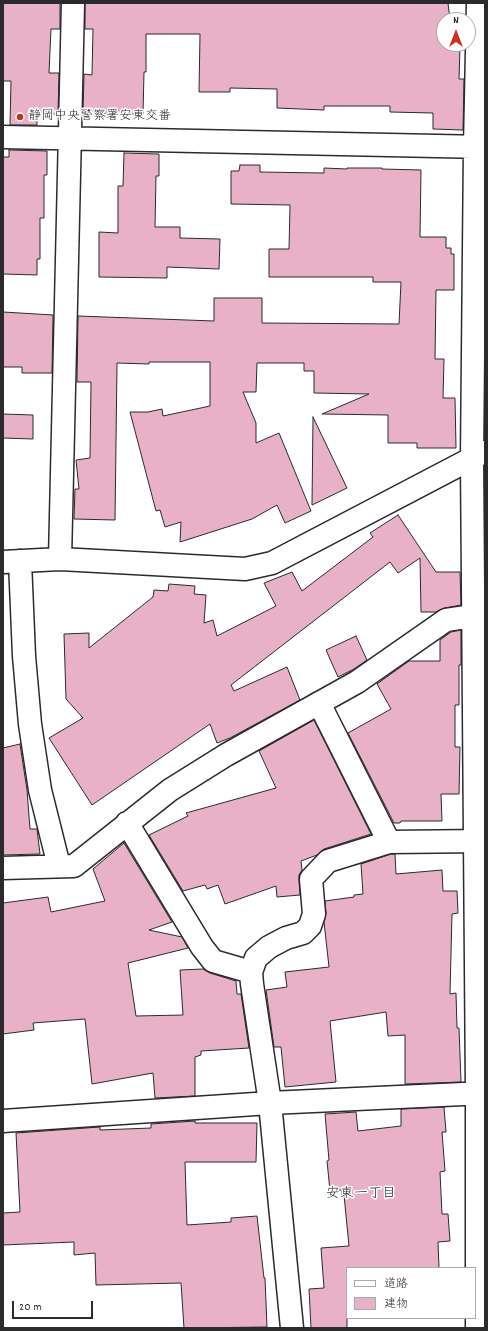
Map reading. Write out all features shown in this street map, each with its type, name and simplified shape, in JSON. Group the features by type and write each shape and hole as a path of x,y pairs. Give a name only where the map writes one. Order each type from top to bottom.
{"street":[{"path":"60,559 73,3"},
{"path":"477,1328 481,1093 480,841 473,616 479,520 480,147 478,3"},
{"path":"3,137 480,147"},
{"path":"59,866 40,790 30,724 24,656 11,561 60,559 245,569 272,563 479,455"},
{"path":"3,868 74,866 170,790 226,755 358,682 446,620 473,616"},
{"path":"319,703 389,842"},
{"path":"127,823 202,947 213,961 250,972"},
{"path":"292,1328 270,1103 250,972 256,958 269,947 286,938 303,933 310,926 314,914 311,879 328,861 389,842 480,841"},
{"path":"3,1121 270,1103 481,1093"}],"building":[{"path":"3,3 60,3 60,29 51,29 49,73 59,73 58,114 37,114 37,125 10,125 11,81 3,81"},
{"path":"85,3 448,3 449,12 436,12 436,52 460,52 459,79 464,79 463,130 433,129 433,113 390,112 390,106 324,106 324,110 277,108 277,89 230,88 230,92 199,92 200,34 146,34 146,72 144,72 143,114 83,114 84,74 92,75 93,29 85,29"},
{"path":"9,150 47,151 47,175 44,175 44,218 40,218 40,259 37,259 37,275 3,274 3,157 9,157"},
{"path":"124,153 159,154 159,176 156,176 155,227 180,227 180,238 220,239 219,269 167,267 167,278 99,277 99,232 118,233 118,186 123,186"},
{"path":"240,165 260,165 260,172 324,173 324,168 421,170 420,237 446,237 446,248 451,248 451,254 454,254 454,290 436,290 435,359 444,359 443,398 455,398 456,448 417,448 417,443 388,443 388,415 322,414 369,394 314,393 314,371 304,371 304,363 257,363 256,392 243,392 256,423 256,443 279,433 311,511 285,523 277,505 252,519 180,542 181,522 165,527 160,510 156,511 130,412 148,412 162,409 163,416 210,406 210,362 149,362 149,364 117,363 115,520 74,519 75,489 79,489 76,460 90,458 91,382 77,382 78,316 214,321 214,298 262,298 262,323 399,324 401,282 373,282 373,277 269,277 269,249 289,249 290,205 231,204 231,171 239,171"},
{"path":"3,312 53,315 52,373 22,373 22,367 3,367"},
{"path":"3,414 33,415 33,439 3,438"},
{"path":"313,417 347,488 312,505"},
{"path":"398,515 436,572 460,572 461,605 444,608 436,612 421,612 420,558 398,573 390,562 231,685 234,691 287,667 300,700 230,738 217,743 210,724 92,805 49,738 83,718 66,699 64,634 89,633 89,648 153,597 154,590 168,591 169,584 195,586 194,594 206,595 204,623 213,620 217,636 276,606 264,583 292,572 302,591 373,537 370,533"},
{"path":"461,630 459,705 455,705 455,747 460,747 459,794 441,794 442,821 401,821 400,823 394,823 348,733 391,709 377,684 409,661 440,661 440,640 451,632"},
{"path":"356,636 367,660 338,677 326,650"},
{"path":"314,720 371,834 324,849 317,855 301,861 302,870 299,875 300,895 277,897 276,886 225,904 218,885 207,889 205,885 183,891 149,835 188,816 186,813 276,788 259,751"},
{"path":"20,744 27,790 30,829 37,829 40,854 3,855 3,748"},
{"path":"124,843 172,922 149,930 182,937 188,948 128,963 136,1016 183,1015 180,970 203,969 210,973 236,981 237,994 241,994 249,1048 201,1051 201,1055 195,1057 195,1096 155,1098 153,1073 92,1084 85,1019 33,1023 34,1030 3,1034 3,903 48,897 51,912 105,901 93,869"},
{"path":"395,854 396,874 442,870 443,891 457,891 458,913 452,914 450,994 456,993 461,1082 405,1084 405,1035 388,1036 386,1012 330,1021 336,1082 285,1087 281,1047 274,1047 266,990 287,987 285,972 329,967 324,922 326,913 325,901 354,897 354,895 363,894 361,864"},
{"path":"444,1107 446,1132 442,1132 445,1171 440,1172 442,1214 448,1214 450,1241 438,1242 439,1267 346,1267 347,1328 311,1328 309,1289 324,1288 321,1248 349,1246 344,1195 342,1195 342,1190 330,1191 325,1114 356,1112 358,1131 401,1126 401,1109"},
{"path":"195,1121 195,1123 257,1123 256,1162 185,1162 187,1225 231,1222 231,1218 257,1216 265,1278 267,1327 184,1328 181,1283 96,1285 95,1253 74,1255 74,1242 3,1245 3,1213 20,1212 16,1133 100,1127 100,1130 151,1128 151,1124"}],"place":[{"name":"静岡中央警察署安東交番","path":"20,117"}],"district":[{"name":"安東一丁目","path":"361,1195"}]}
